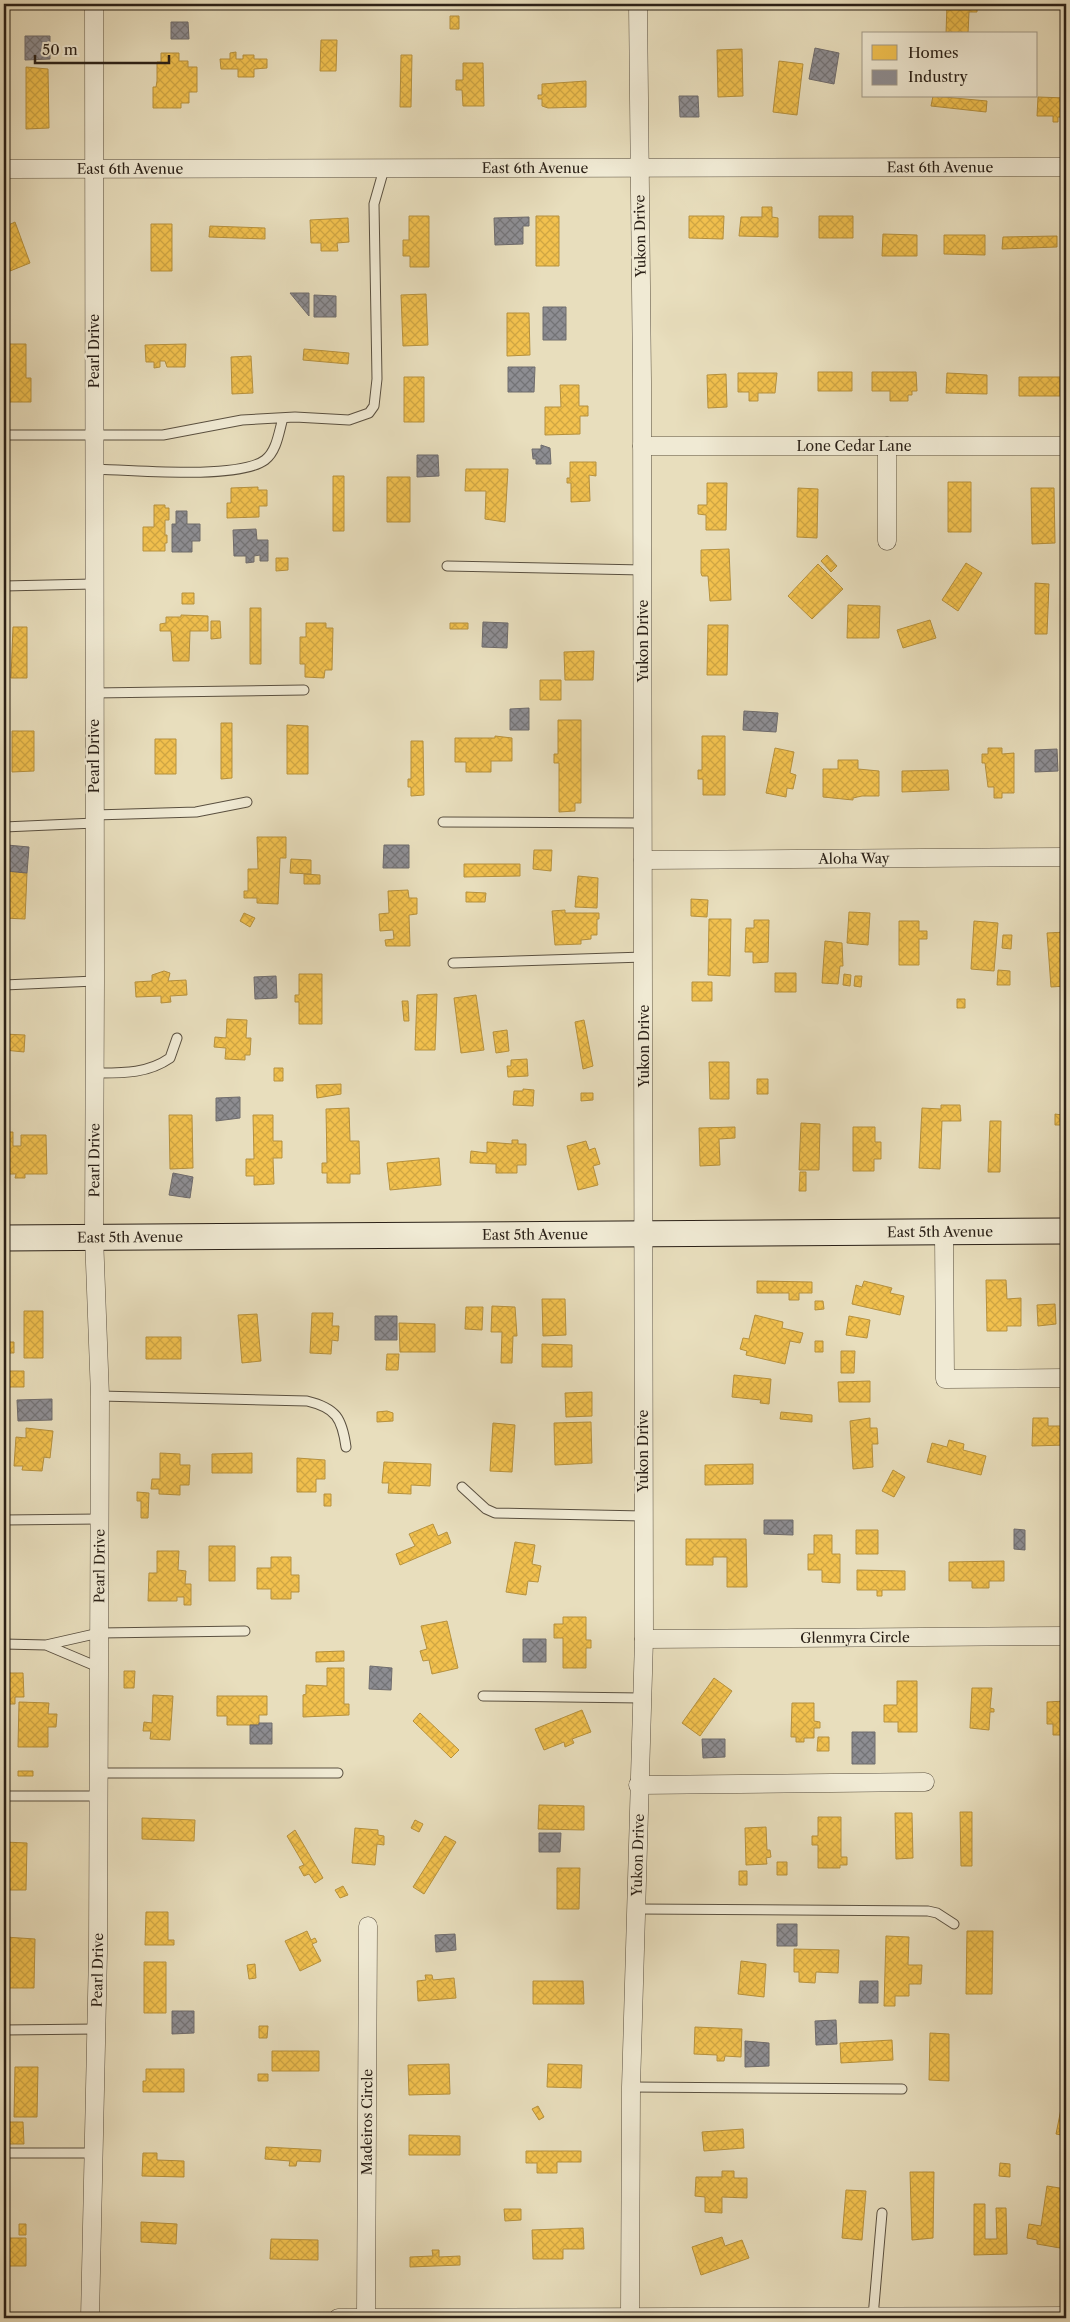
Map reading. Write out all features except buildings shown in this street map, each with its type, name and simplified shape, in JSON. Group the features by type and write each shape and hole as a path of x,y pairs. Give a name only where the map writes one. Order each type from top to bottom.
{"street":[{"name":"Pearl Drive","path":"90,2318 96,2029 100,1396 94,1236 96,981 93,584 94,4"},
{"name":"Yukon Drive","path":"630,2316 631,2087 638,1910 638,1785 644,1639 643,570 638,4"},
{"name":"East 6th Avenue","path":"4,169 1066,167"},
{"name":"Lone Cedar Lane","path":"642,446 1066,446"},
{"path":"887,446 887,540"},
{"name":"Aloha Way","path":"643,860 1066,856"},
{"name":"East 5th Avenue","path":"4,1238 1066,1231"},
{"path":"944,1232 945,1379 1066,1378"},
{"name":"Glenmyra Circle","path":"644,1639 1066,1636"},
{"path":"638,1785 925,1782"},
{"name":"Madeiros Circle","path":"366,2318 368,1926"},
{"path":"338,2318 1066,2316"}],"lane":[{"path":"4,435 163,435 242,420 283,418 349,420 370,413 374,406 377,379 374,204 384,168"},
{"path":"94,469 205,472 253,466 266,459 273,450 283,418"},
{"path":"446,566 643,570"},
{"path":"4,586 93,584"},
{"path":"94,693 304,690"},
{"path":"4,827 196,812 247,802"},
{"path":"443,822 643,823"},
{"path":"453,963 644,958"},
{"path":"4,985 96,981"},
{"path":"95,1073 121,1073 150,1069 170,1058 177,1038"},
{"path":"100,1396 307,1401 322,1405 336,1414 343,1429 346,1447"},
{"path":"462,1487 486,1509 495,1512 644,1516"},
{"path":"4,1520 99,1519"},
{"path":"4,1644 46,1645 99,1634 245,1631"},
{"path":"46,1645 98,1667"},
{"path":"483,1696 641,1698"},
{"path":"98,1773 338,1773"},
{"path":"4,1796 98,1796"},
{"path":"638,1910 928,1911 937,1913 954,1924"},
{"path":"4,2030 96,2029"},
{"path":"631,2087 902,2089"},
{"path":"4,2154 93,2154"},
{"path":"873,2317 882,2214"}]}
